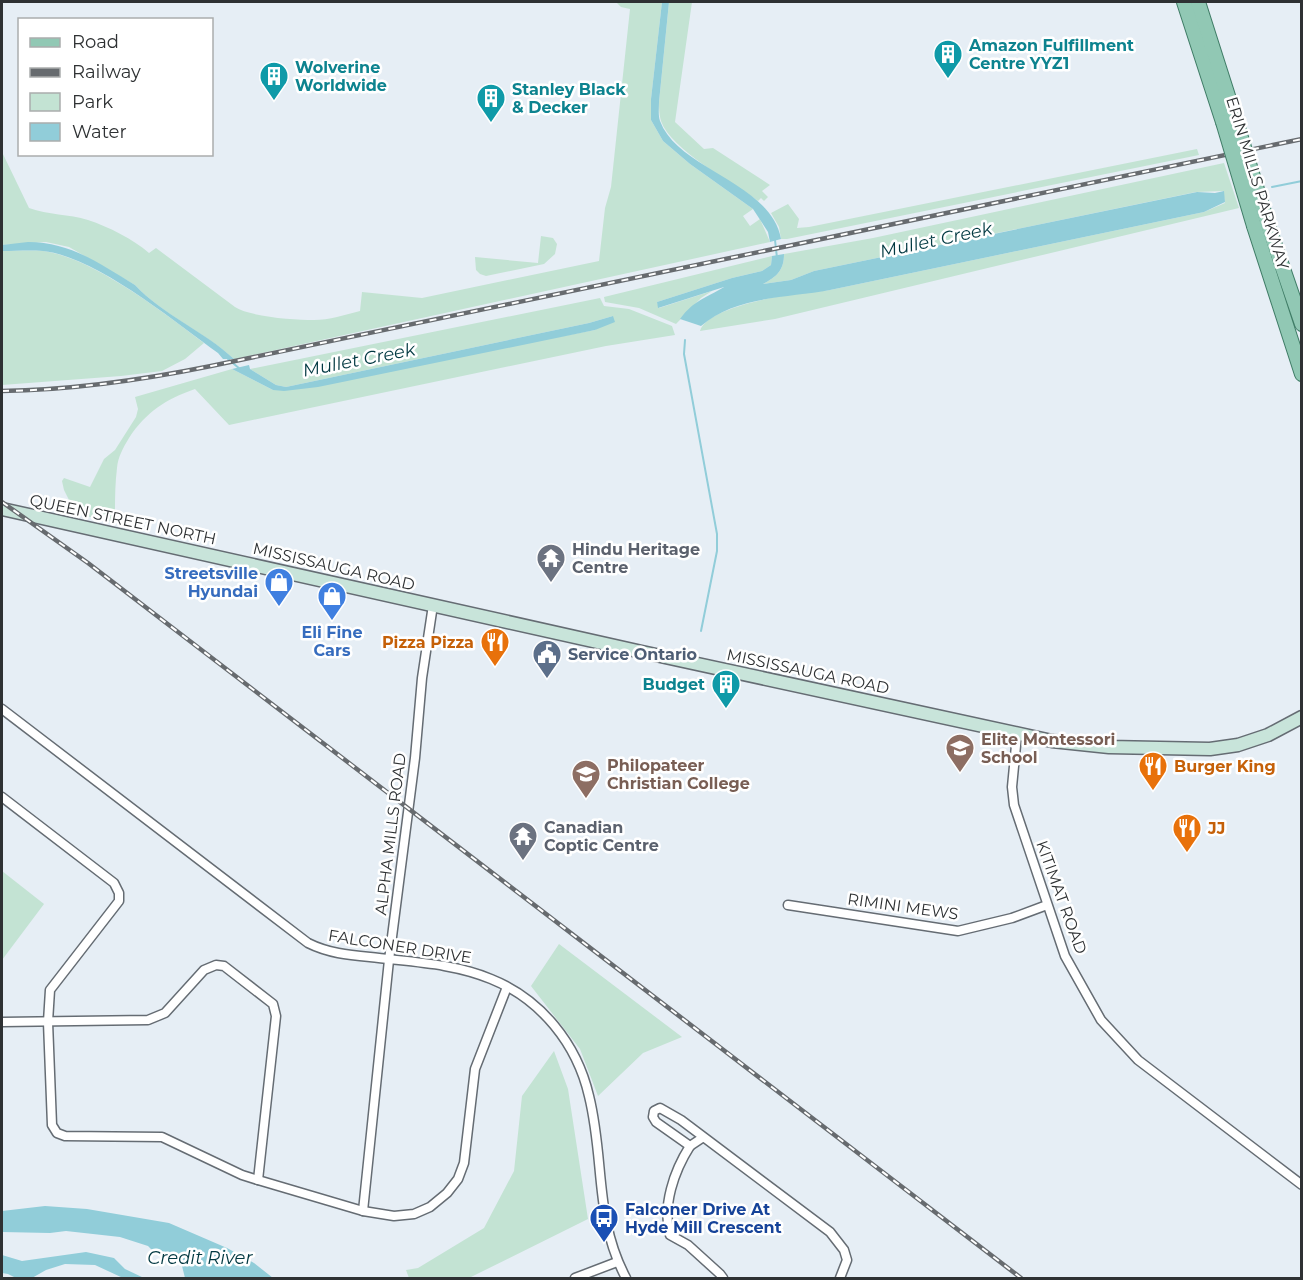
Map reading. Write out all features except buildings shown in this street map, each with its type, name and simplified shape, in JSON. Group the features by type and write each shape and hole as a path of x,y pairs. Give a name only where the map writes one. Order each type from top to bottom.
{"main road":[{"name":"ERIN MILLS PARKWAY","path":"1184,2 1229,120"},
{"name":"ERIN MILLS PARKWAY","path":"1198,2 1229,120 1261,224 1302,374"},
{"name":"ERIN MILLS PARKWAY","path":"1261,224 1302,324"},
{"name":"QUEEN STREET NORTH","path":"2,509 237,562"},
{"name":"MISSISSAUGA ROAD","path":"237,562 1017,735 1109,747 1210,749 1238,745 1268,735 1302,717"}],"street":[{"name":"ALPHA MILLS ROAD","path":"363,1211 389,960 415,758 422,678 434,605"},
{"name":"FALCONER DRIVE","path":"2,709 308,943 330,952 468,971 525,997 555,1025 575,1056 585,1078 594,1120 603,1213 617,1262 626,1278"},
{"name":"KITIMAT ROAD","path":"1017,735 1012,787 1014,805 1065,956 1101,1020 1138,1060 1302,1185"},
{"path":"2,797 114,883 120,893 119,901 50,990 48,1022 52,1125 57,1133 65,1136 162,1137 242,1175 258,1180 363,1211 394,1216 414,1214 430,1207 447,1193 458,1179 464,1163 475,1069 507,987"},
{"name":"RIMINI MEWS","path":"788,905 958,931 1012,918 1047,905"},
{"path":"2,1022 148,1020 165,1013 204,970 216,965 224,966 273,1005 276,1016 258,1180"},
{"path":"690,1146 656,1122 653,1117 654,1111 660,1108 667,1111 830,1232 844,1250 848,1260 840,1278"},
{"path":"702,1138 690,1146 680,1161 674,1177 667,1223 670,1235 688,1245 723,1278"},
{"path":"575,1278 617,1262"}],"green space":[{"path":"616,2 662,2 651,99 651,120 663,141 690,164 753,209 743,216 750,226 760,219 770,242 234,359 158,305 135,285 69,247 46,242 2,245 2,152 29,208 96,223 128,238 149,253 156,248 235,307 262,316 325,319 360,311 362,292 422,298 599,261 605,208 611,187 630,9 621,7"},
{"path":"669,2 692,2 675,122 704,149 713,148 770,185 762,191 768,197 764,201 761,198 758,201 703,165 677,143 661,121 659,102"},
{"path":"1197,149 1199,155 787,239 781,239 779,227 771,213 788,204 799,219 797,228 809,227"},
{"path":"1224,163 1239,208 775,319 700,331 705,323 714,316 756,301 830,290 1204,212 1225,203 1223,191 1196,192 814,271 791,280 763,284 778,273 783,265 784,254 873,238"},
{"path":"541,236 553,238 557,244 555,254 544,264 486,276 476,270 475,257 538,263"},
{"path":"2,251 43,251 62,255 83,264 127,288 204,343 185,359 162,371 2,385"},
{"path":"772,256 771,265 762,271 657,302 659,308 712,291 701,298 676,324 639,308 605,302 604,297"},
{"path":"600,298 604,306 629,309 672,326 675,335 606,346 229,425 195,389 158,407 142,421 129,438 118,464 113,522 76,514 64,490 62,481 64,478 90,487 104,459 115,450 136,417 138,409 135,397 232,369 273,390 595,330 613,316 286,387 276,385 250,369"},
{"path":"2,871 44,904 2,960"},
{"path":"559,944 682,1037 643,1053 598,1096 580,1049 531,986"},
{"path":"554,1051 568,1089 588,1219 469,1278 409,1278 406,1270 418,1268 484,1228 514,1171 522,1096"}],"water":[{"path":"662,2 669,2 659,102 660,121 670,138 685,152 760,203 774,220 781,239 770,242 768,232 753,209 690,164 663,141 651,120 651,99"},
{"path":"1224,191 1225,202 1204,212 830,290 762,300 730,309 701,326 680,319 695,303 724,287 658,308 657,302 762,271 771,265 772,256 784,254 783,265 775,276 763,284 791,280 814,271 1197,192"},
{"path":"44,243 72,250 97,262 135,285 158,305 234,359 223,359 134,292 86,265 43,251 2,251 2,245"},
{"path":"613,316 615,322 595,330 318,387 273,390 232,369 249,365 250,369 276,385 286,387"},
{"name":"Credit River","path":"45,1206 87,1209 169,1223 227,1248 254,1263 273,1278 185,1278 182,1266 155,1253 148,1246 120,1237 66,1231 2,1232 2,1211"},
{"name":"Credit River","path":"86,1252 114,1258 125,1269 144,1278 123,1278 95,1265 65,1264 46,1270 32,1278 16,1278 2,1273 2,1255 22,1261"}],"waterway":[{"name":"Mullet Creek","path":"1272,187 1302,181"},
{"path":"775,240 777,258"},
{"path":"685,340 684,354 717,534 717,551 701,631"},
{"name":"Mullet Creek","path":"228,359 240,369"}],"railway":[{"path":"2,391 81,386 185,371 1302,139"},
{"path":"2,502 88,563 1021,1278"}],"place":[{"name":"Amazon Fulfillment Centre YYZ1","path":"948,80"},
{"name":"Wolverine Worldwide","path":"274,102"},
{"name":"Stanley Black & Decker","path":"491,124"},
{"name":"Hindu Heritage Centre","path":"551,584"},
{"name":"Streetsville Hyundai","path":"279,608"},
{"name":"Eli Fine Cars","path":"332,622"},
{"name":"Pizza Pizza","path":"495,668"},
{"name":"Service Ontario","path":"547,680"},
{"name":"Budget","path":"726,710"},
{"name":"Elite Montessori School","path":"960,774"},
{"name":"Burger King","path":"1153,792"},
{"name":"Philopateer Christian College","path":"586,800"},
{"name":"JJ","path":"1187,854"},
{"name":"Canadian Coptic Centre","path":"523,862"},
{"name":"Falconer Drive At Hyde Mill Crescent","path":"604,1244"}]}
